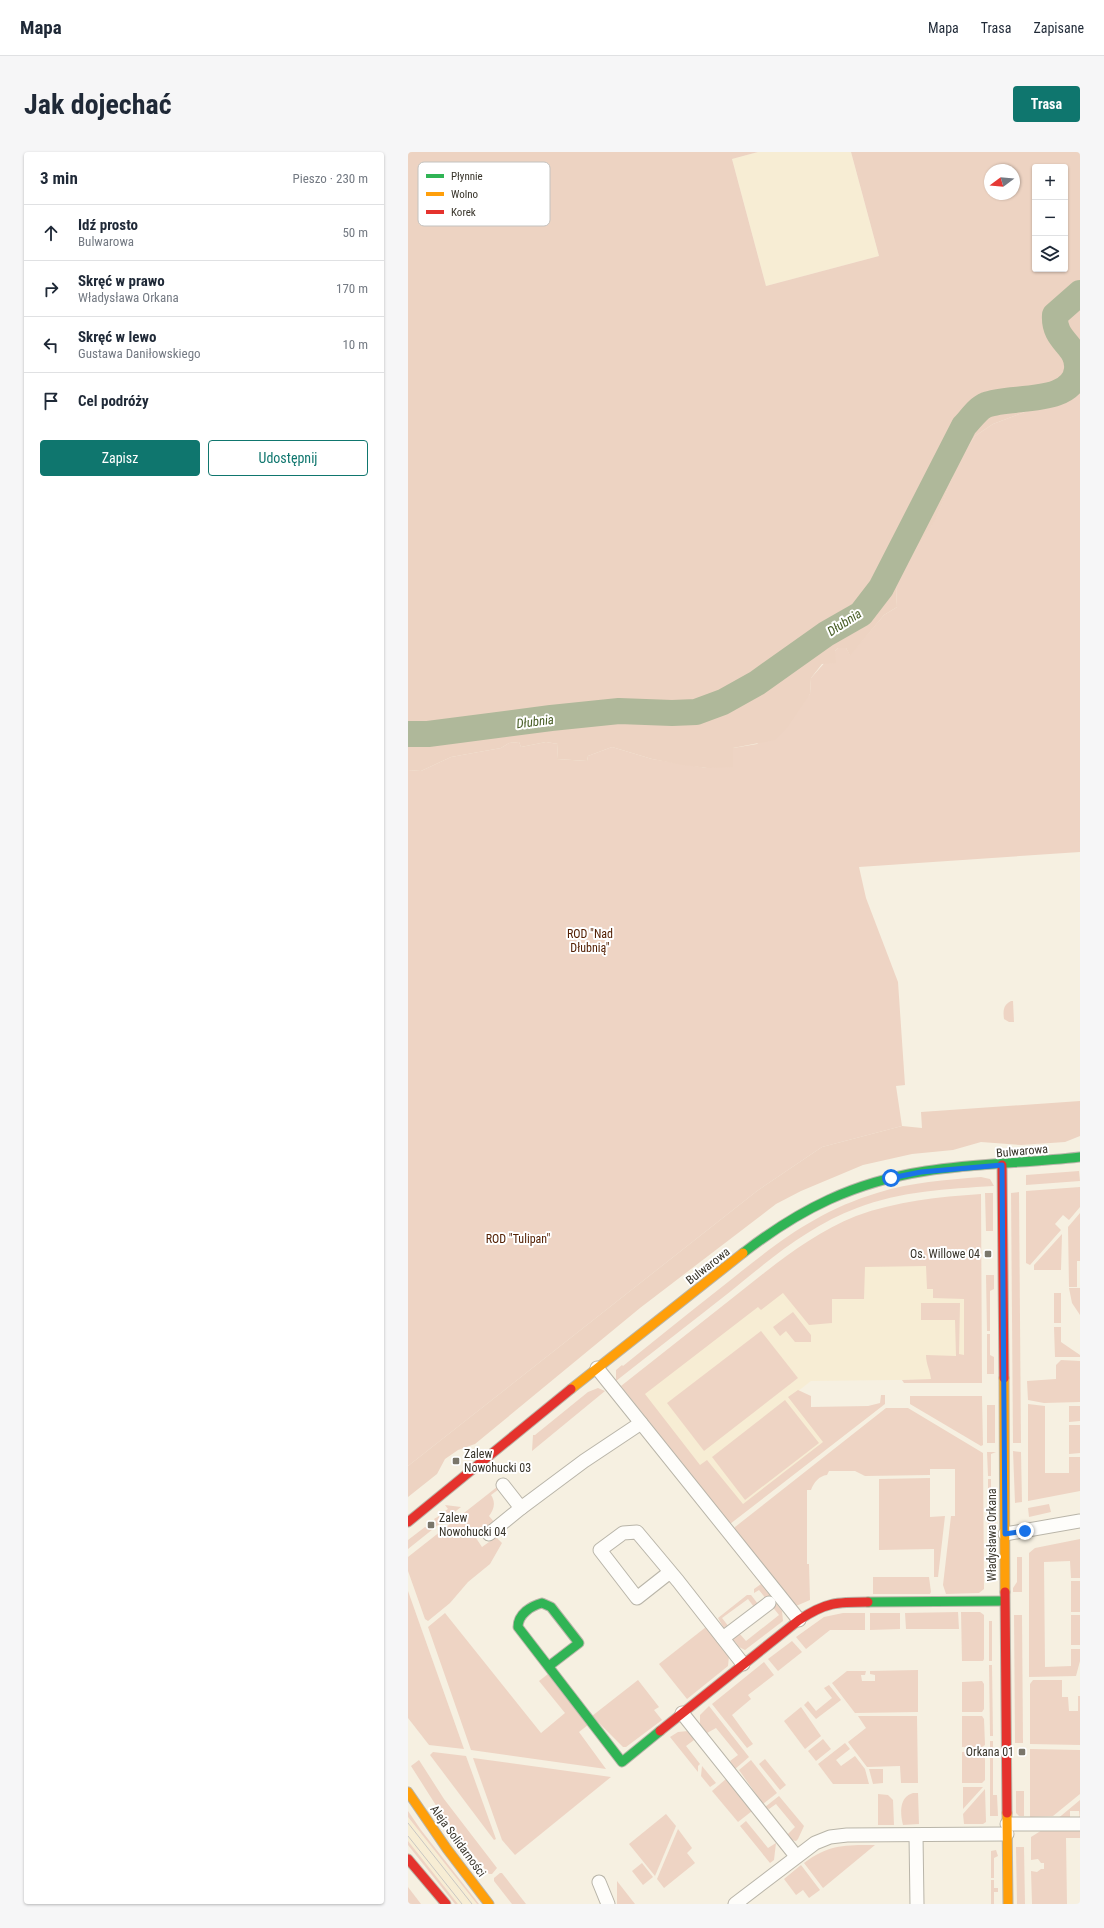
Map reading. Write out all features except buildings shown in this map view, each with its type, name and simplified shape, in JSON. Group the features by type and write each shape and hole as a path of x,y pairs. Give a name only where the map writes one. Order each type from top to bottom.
{"street":[{"name":"Bulwarowa","path":"408,1522 597,1368 769,1232 813,1206 844,1192 891,1178 921,1172 1080,1157"},
{"name":"Władysława Orkana","path":"1002,1165 1005,1534 1004,1601 1008,1904"},
{"path":"597,1368 799,1620"},
{"path":"489,1534 584,1460 641,1423"},
{"path":"503,1485 521,1508"},
{"path":"1005,1534 1080,1521"},
{"path":"670,1572 637,1598 600,1550 620,1535 634,1531 640,1534 743,1664"},
{"path":"549,1666 579,1643 551,1607 542,1603 536,1605 521,1616 517,1625 622,1762 743,1664 799,1620 817,1608 840,1602 1004,1601"},
{"path":"723,1638 769,1603"},
{"path":"682,1713 796,1856"},
{"name":"Aleja Solidarności","path":"408,1792 447,1849 489,1904"},
{"path":"735,1904 796,1856 815,1843 830,1837 847,1835 916,1835 1080,1824"},
{"path":"916,1835 917,1904"},
{"path":"408,1859 446,1904"},
{"path":"599,1882 608,1904"}],"shaded area":[{"path":"408,152 758,152 732,159 766,286 879,256 851,152 1080,152 1080,380 1075,392 1064,401 1049,407 1030,410 993,424 975,436 959,460 936,519 902,570 900,570 896,587 897,607 884,615 850,656 846,648 838,648 835,651 836,663 822,664 811,678 810,694 787,728 775,740 733,748 733,767 707,768 683,765 652,759 612,747 588,756 587,761 557,759 558,744 546,742 521,747 519,742 509,743 501,748 451,757 421,771 408,770"},
{"path":"758,152 851,152 879,256 766,286 732,159"},
{"path":"1080,1101 1080,1136 1065,1142 1021,1145 981,1142 953,1150 912,1154 863,1165 801,1191 776,1204 640,1308 475,1444 458,1450 445,1459 437,1474 408,1497 408,1466 757,1191 822,1147 902,1126 922,1128 921,1112"},
{"path":"975,1203 977,1379 811,1381 793,1395 829,1442 737,1514 635,1387 774,1275"},
{"path":"408,1817 477,1904 458,1904 408,1841"}],"green space":[{"name":"ROD \"Nad Dłubnią\"","path":"1080,380 1080,852 859,867 866,898 898,982 905,1085 896,1086 902,1126 822,1147 757,1191 408,1466 408,770 421,771 451,757 501,748 509,743 519,742 521,747 546,742 558,744 557,759 587,761 588,756 612,747 652,759 707,768 733,748 757,744 810,694 811,678 838,648 846,648 850,655 884,615 897,607 896,587 900,570 902,570 936,518 959,460 975,436 993,424 1030,410 1049,407 1075,392"},
{"path":"1013,1001 1014,1022 1009,1022 1004,1019 1004,1008 1006,1004"},
{"path":"1079,1171 1080,1181 1026,1185 1026,1175"},
{"path":"981,1177 990,1179 994,1186 959,1188 907,1194 874,1202 839,1215 806,1234 775,1255 616,1381 616,1370 622,1365 623,1366 759,1257 814,1220 854,1201 890,1189 929,1182"},
{"path":"1080,1187 1080,1207 1069,1220 1063,1215 1055,1224 1061,1230 1030,1265 1026,1263 1026,1191"},
{"path":"1019,1192 1021,1443 1013,1443 1011,1193"},
{"path":"985,1193 993,1193 993,1231 986,1231"},
{"path":"981,1194 982,1383 904,1383 902,1380 931,1379 926,1355 956,1356 955,1320 921,1320 921,1303 960,1303 959,1354 964,1355 964,1299 933,1298 933,1289 927,1289 926,1266 865,1267 864,1299 832,1299 832,1323 809,1325 783,1293 761,1310 758,1307 645,1394 700,1465 707,1460 743,1504 823,1442 788,1397 798,1390 811,1396 811,1407 868,1406 880,1403 881,1395 885,1395 885,1404 730,1524 621,1386 778,1262 808,1241 839,1223 871,1211 902,1203 933,1198"},
{"path":"1080,1213 1080,1261 1077,1261 1077,1287 1069,1287 1068,1227"},
{"path":"1062,1234 1061,1270 1034,1270 1034,1265"},
{"path":"986,1275 994,1275 994,1289 990,1291 990,1331 987,1331"},
{"path":"1069,1288 1080,1288 1080,1315 1072,1303"},
{"path":"1054,1293 1061,1293 1061,1323 1054,1323"},
{"path":"793,1312 811,1335 811,1342 795,1342 786,1331 780,1336 773,1327"},
{"path":"1054,1327 1061,1327 1061,1342 1080,1355 1080,1357 1055,1357"},
{"path":"761,1331 798,1378 704,1451 667,1403"},
{"path":"987,1334 990,1334 990,1355 994,1357 994,1374 987,1374"},
{"path":"1061,1360 1080,1361 1080,1402 1044,1403 1028,1400 1027,1381 1056,1379 1056,1365"},
{"path":"598,1388 605,1391 532,1451 533,1435 535,1435 588,1392"},
{"path":"910,1396 982,1396 983,1445 981,1446 910,1404"},
{"path":"785,1400 819,1443 745,1500 712,1457"},
{"path":"1028,1404 1045,1406 1045,1473 1069,1473 1069,1457 1080,1457 1080,1491 1028,1501"},
{"path":"987,1405 995,1405 995,1443 987,1443"},
{"path":"1069,1406 1080,1406 1080,1421 1069,1422"},
{"path":"886,1408 908,1408 983,1453 984,1589 979,1593 946,1594 943,1585 951,1516 955,1516 955,1469 930,1469 930,1475 865,1476 855,1471 829,1471 827,1475 817,1480 811,1490 807,1490 807,1564 809,1564 810,1600 796,1606 734,1530 735,1527"},
{"path":"1069,1425 1080,1425 1080,1453 1069,1454"},
{"path":"1013,1451 1021,1452 1022,1502 1015,1503"},
{"path":"987,1452 996,1452 991,1454 991,1476 988,1476"},
{"path":"930,1478 930,1517 945,1516 938,1577 934,1577 934,1549 879,1550 879,1479"},
{"path":"988,1479 991,1479 991,1499 996,1501 996,1579 988,1579"},
{"path":"497,1487 499,1489 491,1495 494,1501 494,1506 489,1516 495,1523 476,1538 482,1547 496,1537 502,1543 490,1564 468,1582 450,1603 428,1621 425,1619 408,1571 408,1557"},
{"path":"1049,1504 1051,1512 1029,1517 1028,1508"},
{"path":"445,1505 461,1507 447,1518 442,1513 448,1509"},
{"path":"439,1516 443,1521 408,1549 408,1540 425,1527 428,1529 436,1522 434,1519"},
{"path":"1080,1539 1080,1578 1071,1578 1070,1561 1044,1562 1045,1667 1071,1666 1071,1649 1080,1649 1080,1661 1076,1676 1029,1677 1029,1553 1035,1548"},
{"path":"1017,1557 1022,1557 1022,1592 1013,1592 1013,1588 1017,1582"},
{"path":"873,1577 929,1577 931,1592 930,1594 873,1594"},
{"path":"1071,1581 1080,1581 1080,1612 1071,1612"},
{"path":"761,1584 782,1611 783,1621 745,1650 739,1647 732,1638 739,1633 746,1641 779,1615 759,1590 754,1593 754,1589"},
{"path":"408,1591 464,1749 429,1745 408,1718"},
{"path":"747,1595 751,1595 758,1604 754,1607 748,1599 722,1618 729,1627 725,1630 718,1618"},
{"path":"958,1612 959,1629 906,1629 905,1613"},
{"path":"961,1612 980,1612 984,1615 983,1661 962,1661"},
{"path":"445,1613 541,1733 565,1713 539,1681 548,1674 588,1725 579,1732 606,1769 471,1750 428,1627"},
{"path":"843,1613 865,1613 865,1630 830,1630 806,1649 796,1637 824,1617"},
{"path":"870,1613 900,1613 900,1629 870,1630"},
{"path":"1014,1615 1022,1615 1023,1743 1015,1743"},
{"path":"1071,1615 1080,1615 1080,1645 1071,1645"},
{"path":"989,1621 992,1621 992,1661 989,1661"},
{"path":"706,1627 729,1656 728,1666 687,1699 659,1664"},
{"path":"792,1641 802,1652 778,1671 768,1659"},
{"path":"764,1662 774,1675 748,1695 751,1699 732,1715 753,1744 747,1748 712,1704"},
{"path":"989,1665 992,1665 993,1736 990,1736"},
{"path":"918,1670 918,1712 855,1713 832,1683 847,1671 866,1671 865,1675 861,1675 862,1681 875,1681 875,1675 870,1674 870,1671"},
{"path":"638,1680 659,1707 654,1710 662,1720 626,1747 623,1747 592,1716"},
{"path":"1033,1680 1062,1680 1062,1697 1068,1697 1069,1711 1078,1711 1078,1696 1080,1696 1080,1745 1030,1744 1030,1684"},
{"path":"982,1681 984,1684 984,1709 982,1712 962,1712 962,1682"},
{"path":"829,1685 841,1700 816,1719 804,1705 808,1701 816,1711 832,1698 824,1688"},
{"path":"709,1706 749,1757 735,1769 730,1761 738,1755 716,1728 707,1733 700,1725 700,1715"},
{"path":"801,1707 821,1736 805,1749 784,1721"},
{"path":"858,1716 917,1716 918,1783 901,1783 900,1766 867,1767 848,1742 866,1728"},
{"path":"962,1716 982,1716 984,1719 985,1745 982,1747 962,1747"},
{"path":"688,1731 694,1740 686,1746 700,1764 698,1766 698,1772 670,1737 678,1732"},
{"path":"823,1739 831,1749 816,1761 808,1751"},
{"path":"990,1741 993,1741 993,1795 997,1795 998,1816 990,1816"},
{"path":"845,1743 850,1749 836,1760 841,1766 855,1756 865,1769 869,1784 833,1784 818,1764"},
{"path":"1030,1749 1080,1750 1080,1794 1053,1816 1030,1817"},
{"path":"982,1751 985,1754 985,1780 982,1783 962,1783 962,1752"},
{"path":"433,1752 466,1756 496,1839 494,1840 430,1755"},
{"path":"473,1758 611,1777 515,1855 502,1840"},
{"path":"765,1759 786,1785 780,1790 759,1764"},
{"path":"419,1760 444,1799 497,1868 492,1874 489,1874 444,1818 411,1766"},
{"path":"751,1760 777,1793 763,1804 739,1770"},
{"path":"702,1766 716,1783 710,1787 701,1776"},
{"path":"869,1769 883,1769 883,1783 873,1784"},
{"path":"726,1779 752,1811 738,1822 712,1791"},
{"path":"963,1787 983,1787 963,1809"},
{"path":"985,1789 986,1822 983,1824 964,1824 963,1814"},
{"path":"1016,1791 1024,1791 1024,1816 1019,1816 1016,1813"},
{"path":"918,1793 919,1824 903,1825 901,1811 903,1802 908,1795"},
{"path":"878,1794 888,1795 893,1800 894,1825 878,1825"},
{"path":"779,1796 804,1826 796,1841 792,1840 787,1835 795,1827 776,1804 769,1809 765,1807"},
{"path":"1080,1800 1080,1820 1079,1811 1070,1811 1070,1820 1056,1820"},
{"path":"408,1811 479,1904 477,1904 408,1817"},
{"path":"666,1814 676,1826 655,1876 629,1844"},
{"path":"746,1821 768,1848 776,1843 774,1860 770,1863 740,1826"},
{"path":"1047,1827 1080,1827 1080,1838 1066,1838 1067,1904 1032,1904 1031,1871 1037,1872 1044,1869 1044,1863 1041,1863 1038,1859 1031,1860 1031,1837"},
{"path":"678,1829 692,1848 687,1853 695,1863 664,1888 657,1879"},
{"path":"408,1841 458,1904 455,1904 408,1845"},
{"path":"855,1845 875,1845 823,1888 804,1863 830,1849"},
{"path":"1016,1847 1024,1847 1025,1904 1017,1904"},
{"path":"996,1850 998,1856 994,1858 994,1878 991,1878 991,1851"},
{"path":"642,1863 653,1877 643,1885 632,1871"},
{"path":"801,1865 820,1890 809,1898 803,1890 796,1895 784,1879"},
{"path":"502,1873 526,1904 512,1904 494,1881 494,1878"},
{"path":"991,1880 994,1880 994,1888 998,1888 998,1892 994,1892 994,1904 991,1904"},
{"path":"617,1881 635,1904 617,1904"},
{"path":"408,1887 421,1904 408,1904"}],"waterway":[{"name":"Dłubnia","path":"408,734 428,734 619,711 672,713 696,712 723,702 757,683 826,634 861,614 881,588 964,426 977,411 986,405 997,402 1053,394 1065,389 1073,381 1077,369 1077,361 1074,354 1058,331 1055,324 1055,315 1080,293"}],"tram line":[{"path":"408,1823 472,1904"},
{"path":"408,1836 462,1904"}],"traffic: fast":[{"path":"743,1253 764,1237 807,1211 851,1190 875,1182 945,1168 1080,1157"},
{"path":"868,1602 1004,1601"},
{"path":"549,1666 579,1643 551,1607 542,1603 526,1611 520,1618 518,1627 622,1762 660,1731"}],"traffic: slow":[{"path":"571,1389 743,1253"},
{"path":"1004,1378 1005,1592"},
{"path":"408,1792 447,1849 489,1904"},
{"path":"1007,1813 1008,1904"}],"traffic: jam":[{"path":"1002,1165 1004,1378"},
{"path":"408,1522 571,1389"},
{"path":"1005,1592 1007,1813"},
{"path":"660,1731 808,1614 832,1604 868,1602"},
{"path":"408,1859 446,1904"}],"place":[{"name":"Os. Willowe 04","path":"988,1254"},
{"name":"Zalew Nowohucki 03","path":"456,1461"},
{"name":"Zalew Nowohucki 04","path":"431,1525"},
{"name":"Orkana 01","path":"1022,1752"}],"route":[{"path":"891,1178 921,1172 1002,1165 1005,1534 1025,1531"}],"park label":[{"name":"ROD \"Tulipan\"","path":"518,1239"}]}
